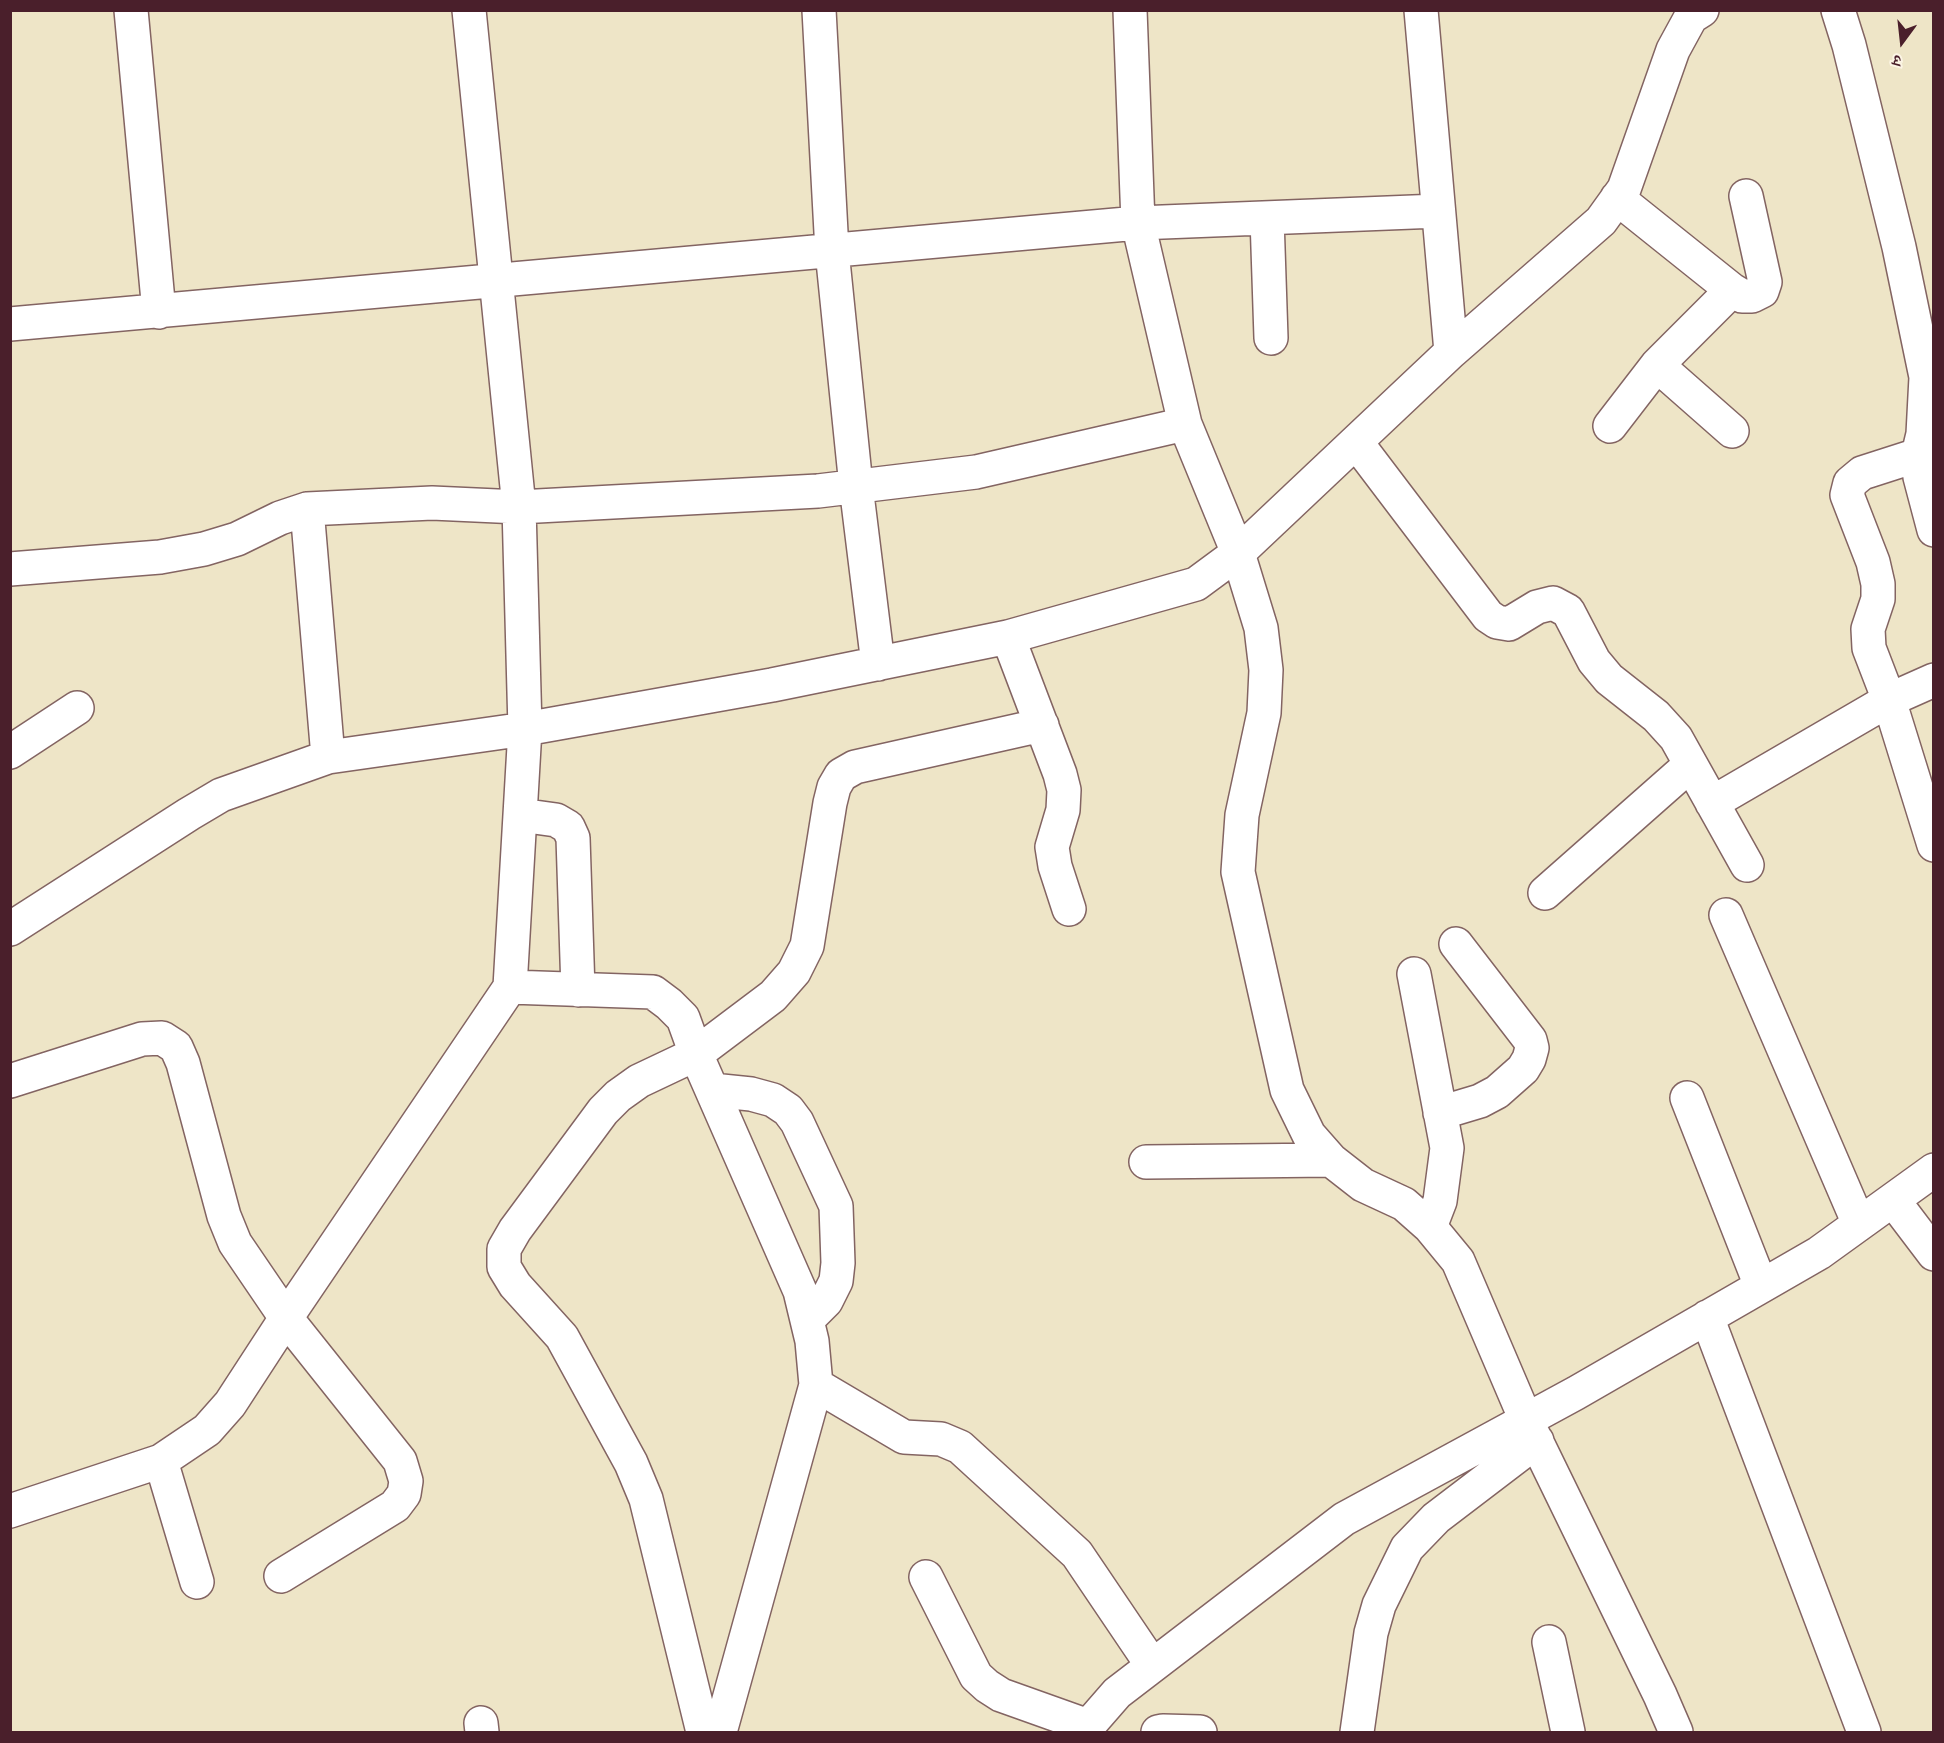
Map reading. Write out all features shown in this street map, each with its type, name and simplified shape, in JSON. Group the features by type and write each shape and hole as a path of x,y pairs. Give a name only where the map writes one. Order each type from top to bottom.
{"street":[{"path":"131,10 159,312"},
{"path":"10,1511 161,1461 207,1430 230,1404 510,987 525,729 519,507 469,10"},
{"path":"819,10 832,251 856,486 878,664"},
{"path":"1131,10 1138,223 1185,424 1238,552 1261,628 1266,670 1264,712 1242,815 1238,872 1287,1090 1309,1135 1332,1160 1363,1185 1404,1204 1430,1227 1458,1261 1531,1431 1676,1732"},
{"path":"1421,10 1451,352"},
{"path":"10,929 221,795 328,757 525,729 878,664 1008,637 1196,584 1238,552 1451,352 1601,221 1624,189 1673,50 1691,17 1702,10"},
{"path":"1838,10 1849,45 1899,247 1926,377 1925,439 1920,477 1934,530"},
{"path":"1617,198 1732,290 1742,296 1752,297 1762,291 1765,282 1746,196"},
{"path":"10,324 1138,223 1438,211"},
{"path":"1267,218 1271,338"},
{"path":"1610,426 1657,365 1732,290"},
{"path":"1657,365 1732,431"},
{"path":"10,568 160,557 204,549 307,509 432,503 519,507 818,491 976,472 1185,424"},
{"path":"1925,439 1862,473 1850,483 1847,495 1873,562 1878,584 1878,599 1868,629 1869,648 1889,700 1934,845"},
{"path":"1356,442 1488,616 1497,622 1509,624 1537,608 1553,603 1568,611 1594,661 1609,679 1656,716 1676,738 1748,865"},
{"path":"307,509 328,757"},
{"path":"1008,637 1064,790 1063,810 1052,847 1055,866 1069,909"},
{"path":"1712,803 1889,700 1934,680"},
{"path":"10,752 77,708"},
{"path":"703,1732 646,1498 631,1463 561,1337 515,1285 504,1267 504,1248 610,1103 639,1081 696,1054 773,996 794,972 807,946 830,803 834,787 841,775 855,766 1042,725"},
{"path":"1545,893 1690,765"},
{"path":"520,815 556,820 568,827 573,838 578,990"},
{"path":"1726,915 1859,1224"},
{"path":"1440,1113 1480,1101 1497,1092 1523,1069 1532,1048 1530,1040 1456,945"},
{"path":"1414,974 1447,1148 1440,1201 1430,1227"},
{"path":"510,987 653,992 669,1004 682,1018 800,1291 812,1341 816,1385 720,1732"},
{"path":"10,1081 142,1039 162,1038 176,1047 183,1063 224,1216 235,1244 286,1318 400,1461 406,1481 404,1494 395,1506 281,1576"},
{"path":"712,1090 751,1094 773,1100 788,1110 836,1206 838,1246 836,1281 826,1301 807,1320"},
{"path":"1687,1098 1761,1286"},
{"path":"1146,1162 1332,1160"},
{"path":"927,1577 976,1676 1001,1695 1085,1729 1117,1693 1344,1519 1531,1431 1707,1317 1819,1253 1934,1170"},
{"path":"1893,1200 1934,1254"},
{"path":"1707,1317 1864,1732"},
{"path":"816,1385 904,1437 941,1439 960,1447 1077,1554 1152,1665"},
{"path":"1357,1732 1371,1633 1379,1605 1407,1548 1436,1518 1531,1431"},
{"path":"161,1461 197,1582"},
{"path":"1549,1642 1568,1732"},
{"path":"1158,1732 1200,1732"}]}
